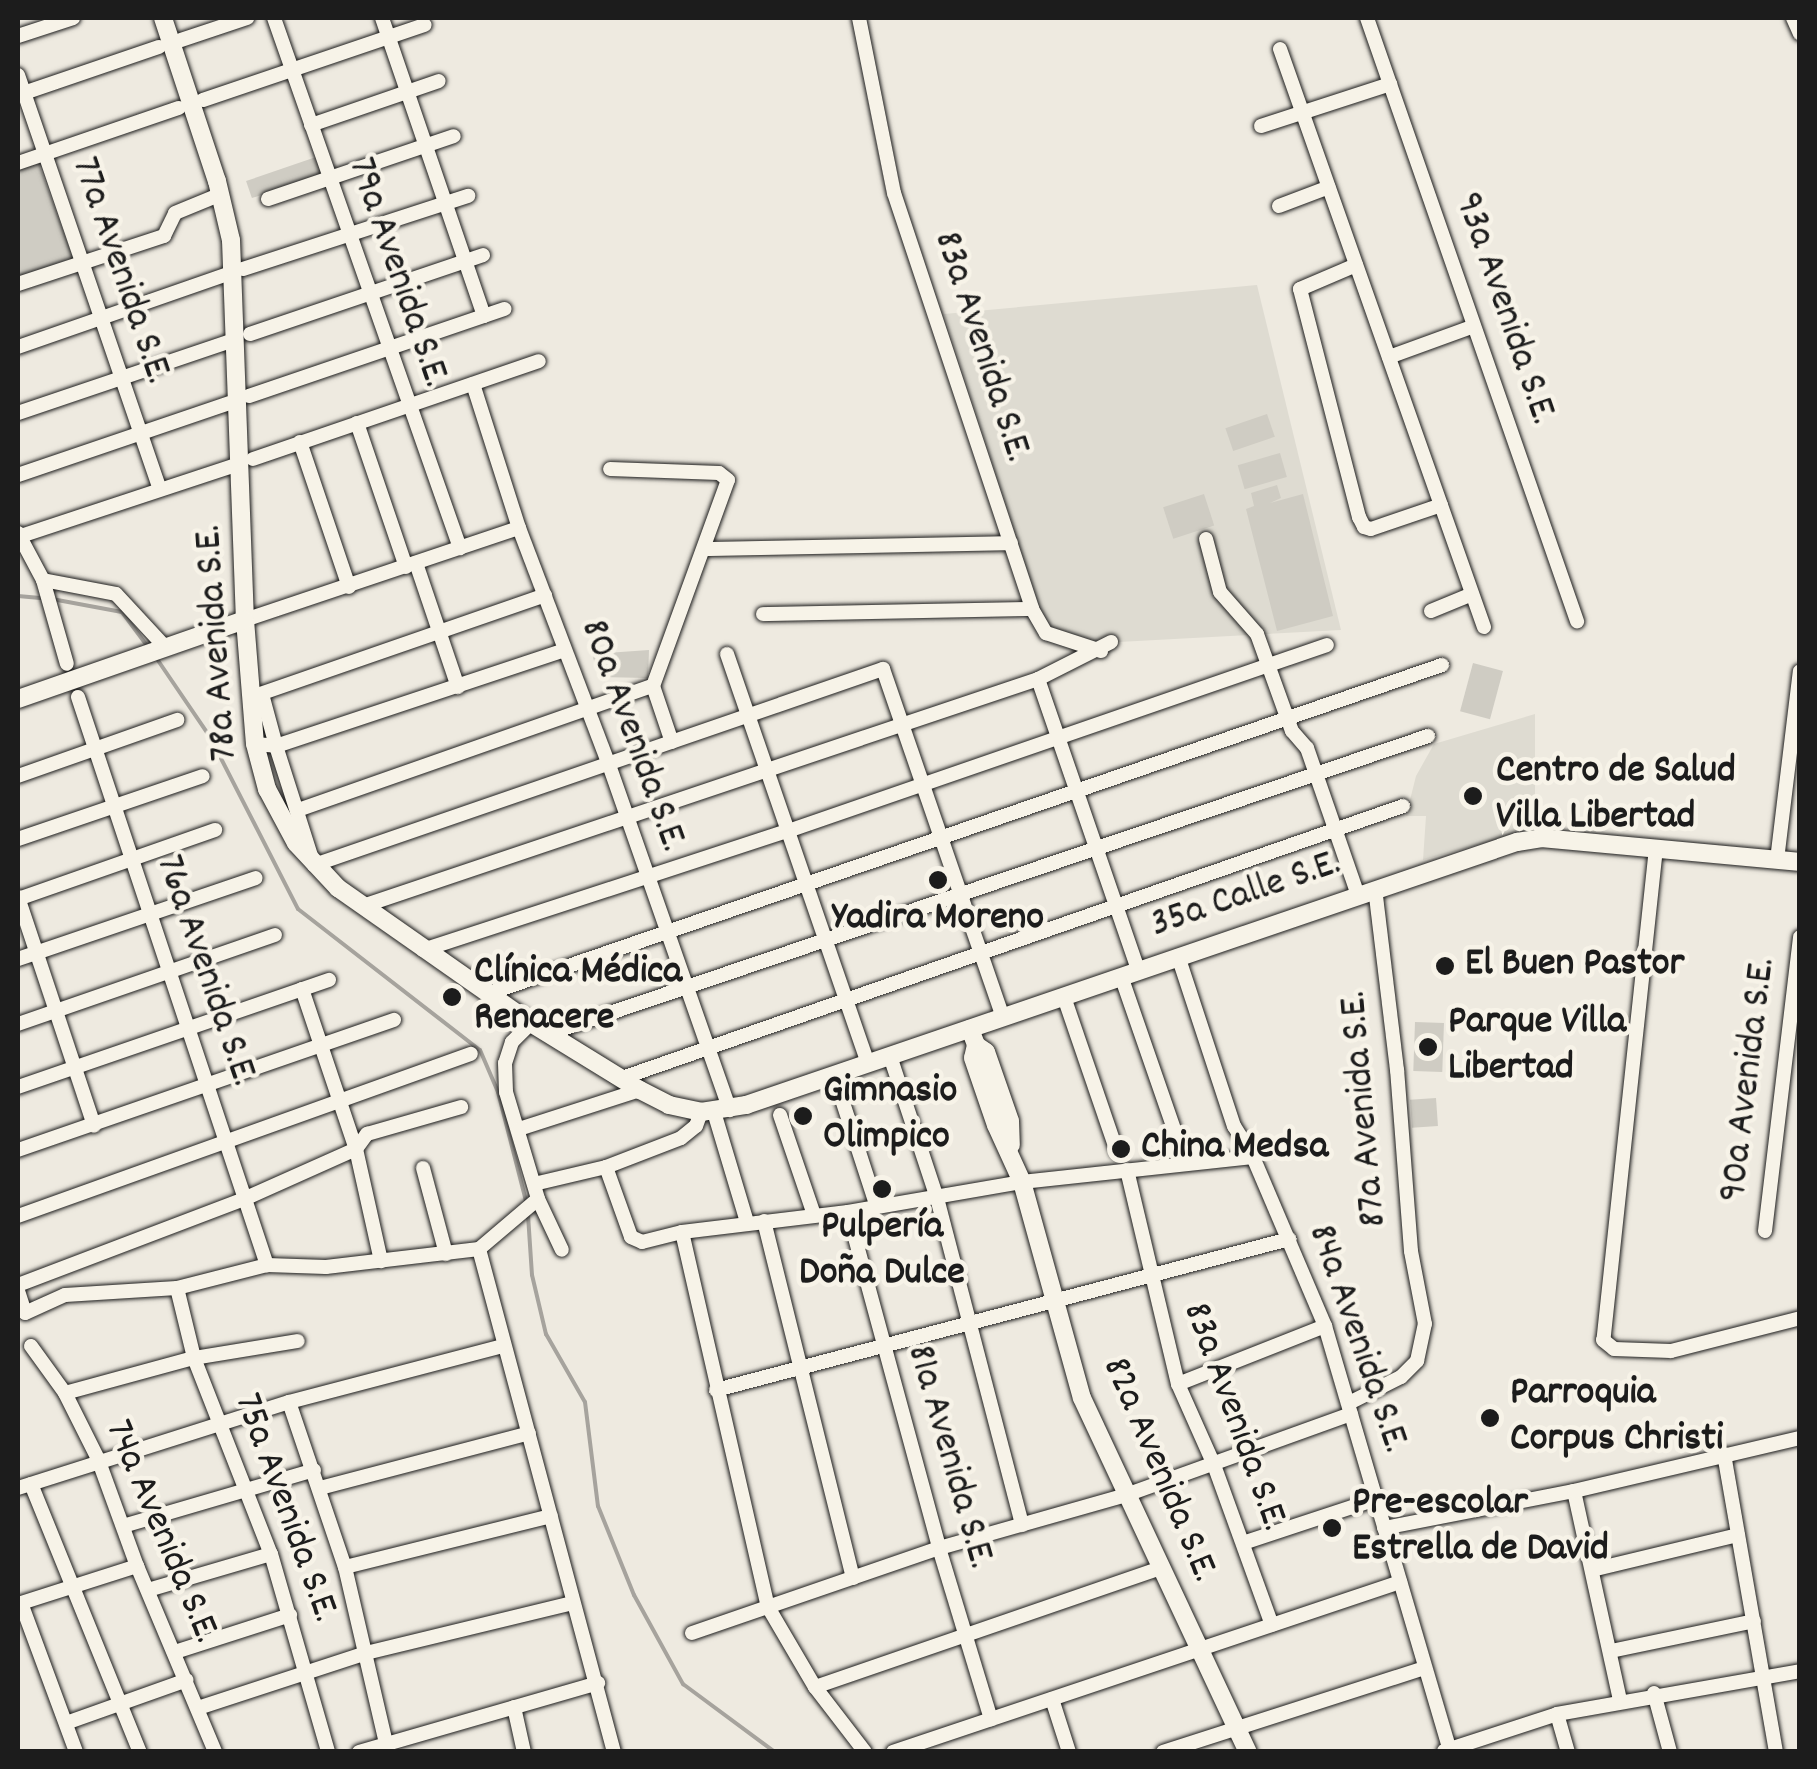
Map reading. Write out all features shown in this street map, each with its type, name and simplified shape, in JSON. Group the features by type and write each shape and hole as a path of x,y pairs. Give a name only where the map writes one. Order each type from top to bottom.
{"street":[{"path":"18,36 73,18"},
{"name":"78a Avenida S.E.","path":"163,18 221,194 235,272 245,620 257,695 256,744 278,812 314,865 423,950 640,1090 669,1105 715,1111"},
{"path":"181,40 246,18"},
{"name":"79a Avenida S.E.","path":"274,18 460,548"},
{"path":"382,18 484,316"},
{"name":"83a Avenida S.E.","path":"859,18 894,193 1032,609"},
{"name":"93a Avenida S.E.","path":"1367,18 1578,622"},
{"path":"1793,18 1800,34"},
{"path":"203,100 425,25"},
{"path":"21,94 159,47"},
{"path":"1280,48 1484,627"},
{"name":"77a Avenida S.E.","path":"18,75 21,94 158,488"},
{"path":"311,126 439,82"},
{"path":"1260,126 1390,84"},
{"path":"18,163 179,108"},
{"path":"268,200 454,136"},
{"path":"1279,206 1329,187"},
{"path":"18,284 164,236 175,212 221,194"},
{"path":"18,347 468,196"},
{"path":"250,334 482,255"},
{"path":"1356,265 1300,288 1359,517 1364,528 1371,529 1441,504"},
{"path":"249,396 505,309"},
{"path":"1389,357 1474,326"},
{"path":"18,413 228,342"},
{"path":"254,458 540,361"},
{"name":"80a Avenida S.E.","path":"473,384 519,528 608,762 706,1047 715,1111 747,1222"},
{"path":"18,475 229,403"},
{"path":"358,423 458,686"},
{"path":"300,442 348,588"},
{"path":"67,664 45,594 18,535 233,466"},
{"path":"610,469 726,476 728,486 653,686 672,742"},
{"path":"18,699 519,528"},
{"name":"87a Avenida S.E.","path":"692,1633 939,1548 1126,1495 1214,1465 1350,1408 1402,1378 1417,1361 1425,1324 1411,1251 1398,1070 1367,892 1334,830 1307,748 1287,719 1257,634 1220,592 1206,539"},
{"path":"704,549 1011,543"},
{"path":"45,594 116,594 156,651"},
{"path":"545,594 257,695 314,865 883,669 1003,1018"},
{"path":"1432,611 1472,594"},
{"path":"362,906 768,773 1038,679 1106,647 1046,633 1032,609 763,614"},
{"path":"423,950 788,832 1326,645"},
{"path":"256,744 276,746 564,650"},
{"path":"727,654 868,1064"},
{"path":"490,993 1442,665"},
{"path":"1777,860 1800,671"},
{"path":"1038,679 1116,905 1130,973 1186,1164"},
{"path":"298,810 653,686"},
{"name":"76a Avenida S.E.","path":"78,697 268,1265"},
{"path":"18,776 177,720"},
{"path":"551,1033 1428,736"},
{"path":"18,839 203,776"},
{"path":"622,1078 1403,806"},
{"path":"94,1126 18,898 216,830"},
{"name":"35a Calle S.E.","path":"715,1111 890,1056 973,1037 1003,1018 1476,853 1542,838 1800,862"},
{"path":"1656,848 1604,1340 1614,1349 1672,1350 1800,1318"},
{"path":"18,959 256,878"},
{"path":"18,1024 275,935"},
{"name":"90a Avenida S.E.","path":"1765,1231 1800,937"},
{"name":"84a Avenida S.E.","path":"1178,956 1234,1126 1252,1157 1325,1326 1448,1751"},
{"path":"18,1088 329,980"},
{"path":"302,989 356,1148 381,1261"},
{"path":"1064,997 1117,1152"},
{"path":"18,1150 394,1020"},
{"path":"531,1022 512,1042 505,1063 506,1092 536,1192 562,1250"},
{"name":"82a Avenida S.E.","path":"973,1037 986,1052 1010,1121 1011,1150 1082,1398 1248,1752"},
{"path":"18,1216 471,1054"},
{"path":"890,1056 937,1198 1022,1525"},
{"path":"834,1075 877,1206"},
{"path":"519,1129 640,1090"},
{"path":"461,1107 366,1134 356,1148 244,1200 18,1288 25,1313 65,1295 177,1288 268,1265 326,1267 479,1249 536,1192 681,1138 715,1111"},
{"path":"780,1114 814,1215"},
{"path":"606,1167 631,1237 642,1242 682,1232 848,1212 1022,1182 1252,1157"},
{"path":"423,1168 446,1254"},
{"name":"83a Avenida S.E.","path":"1127,1170 1178,1384 1214,1465 1272,1625"},
{"name":"81a Avenida S.E.","path":"848,1212 939,1548 991,1719"},
{"path":"764,1221 853,1578"},
{"path":"682,1232 768,1606 815,1688 864,1752"},
{"path":"716,1390 1289,1239"},
{"path":"479,1249 614,1752"},
{"name":"75a Avenida S.E.","path":"177,1288 194,1358 271,1554 328,1752"},
{"path":"1178,1384 1325,1326"},
{"path":"65,1393 194,1358 298,1341"},
{"name":"74a Avenida S.E.","path":"31,1346 65,1393 98,1459 137,1566 214,1752"},
{"path":"140,1752 74,1588 24,1486 220,1422 503,1346"},
{"path":"290,1402 345,1567 387,1747"},
{"path":"320,1488 530,1433"},
{"path":"1384,1528 1574,1491 1800,1438"},
{"path":"1724,1454 1776,1752"},
{"path":"123,1526 314,1470"},
{"path":"1574,1491 1620,1700"},
{"path":"1243,1543 1376,1499"},
{"path":"345,1567 551,1516"},
{"path":"1592,1570 1738,1535"},
{"path":"148,1590 271,1554"},
{"path":"76,1752 19,1604 137,1566"},
{"path":"815,1688 1161,1568"},
{"path":"893,1752 1400,1582"},
{"path":"198,1708 366,1653 572,1603"},
{"path":"175,1652 290,1614"},
{"path":"1611,1651 1754,1621"},
{"path":"1163,1752 1425,1668"},
{"path":"1448,1751 1557,1714 1654,1693 1800,1671"},
{"path":"66,1724 187,1680"},
{"path":"359,1752 598,1683"},
{"path":"1654,1693 1670,1752"},
{"path":"1052,1699 1069,1752"},
{"path":"514,1707 524,1752"},
{"path":"1557,1714 1568,1752"},
{"path":"1495,1733 1501,1752"}],"shaded area":[{"path":"316,157 322,174 252,198 246,181"},
{"path":"38,162 73,258 18,277 18,169"},
{"path":"1257,285 1341,630 1100,643 1045,625 944,314"},
{"path":"1267,414 1275,437 1233,451 1225,428"},
{"path":"1280,453 1287,477 1245,489 1238,465"},
{"path":"1277,485 1281,498 1270,503 1303,494 1333,616 1277,631 1246,509 1254,506 1251,493"},
{"path":"1204,494 1214,525 1173,539 1163,507"},
{"path":"649,650 648,678 599,677 592,654"},
{"path":"1473,663 1503,671 1490,719 1460,711"},
{"name":"Centro de Salud Villa Libertad","path":"1535,714 1535,829 1423,860 1426,816 1406,816 1416,776 1434,744"},
{"name":"Parque Villa Libertad","path":"1415,1022 1444,1023 1442,1072 1413,1071"},
{"path":"1436,1098 1438,1126 1412,1128 1410,1100"}],"waterway":[{"path":"18,596 43,598"},
{"path":"52,599 122,612 148,647"},
{"path":"157,659 210,737 298,909 480,1050 498,1092 527,1205"},
{"path":"528,1215 532,1275 546,1334 585,1402 598,1506 634,1595 683,1684 775,1752"}],"place":[{"name":"Centro de Salud Villa Libertad","path":"1473,796"},
{"name":"Yadira Moreno","path":"938,880"},
{"name":"El Buen Pastor","path":"1445,966"},
{"name":"Clínica Médica Renacere","path":"452,997"},
{"name":"Parque Villa Libertad","path":"1428,1047"},
{"name":"Gimnasio Olimpico","path":"803,1116"},
{"name":"China Medsa","path":"1121,1149"},
{"name":"Pulpería Doña Dulce","path":"882,1189"},
{"name":"Parroquia Corpus Christi","path":"1490,1418"},
{"name":"Pre-escolar Estrella de David","path":"1332,1528"}]}
